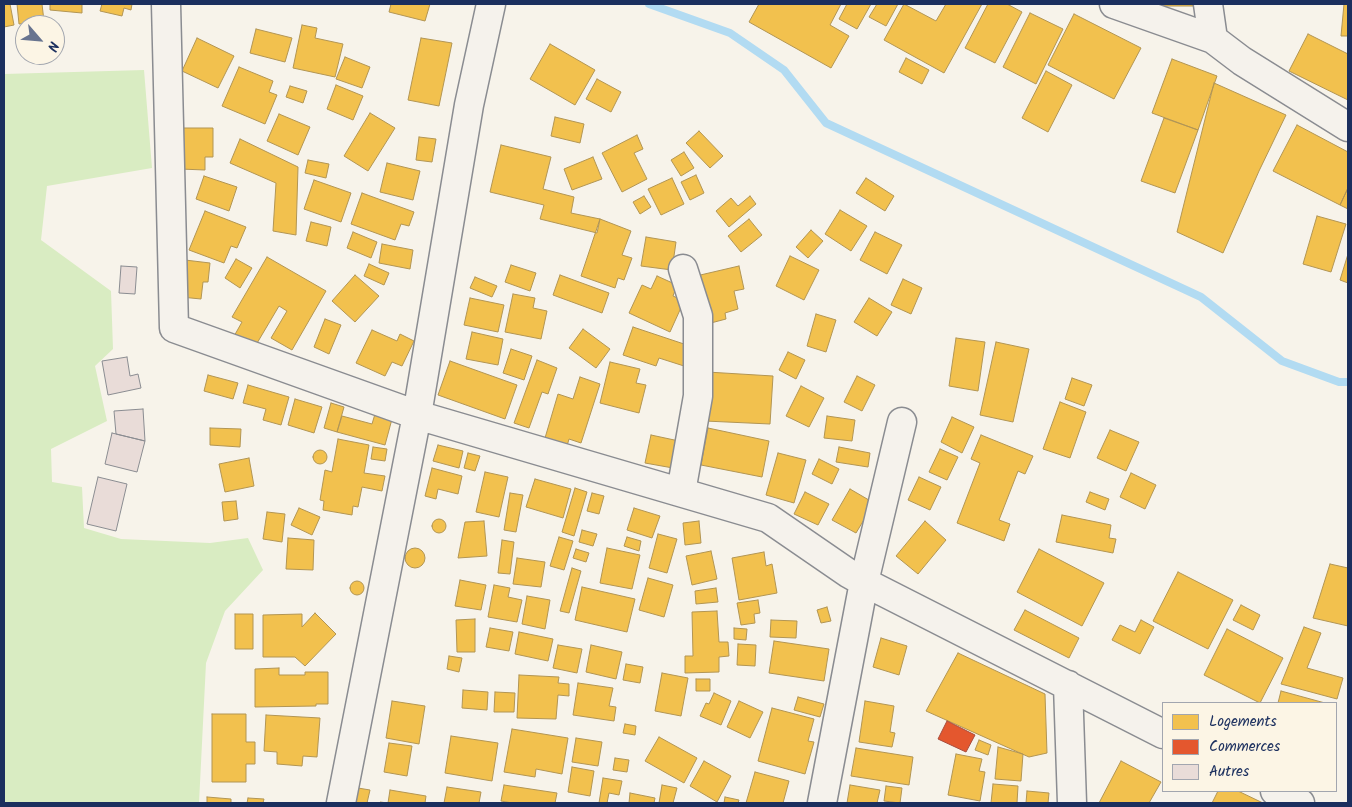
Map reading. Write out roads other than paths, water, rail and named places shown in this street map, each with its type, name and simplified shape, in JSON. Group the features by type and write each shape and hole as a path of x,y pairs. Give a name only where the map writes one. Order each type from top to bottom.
{"street":[{"path":"166,4 174,328 416,415 768,518 864,582 1162,733"},
{"path":"341,803 416,415 469,105 491,4"},
{"path":"1114,4 1213,40 1242,61 1348,127"},
{"path":"1208,4 1213,40"},
{"path":"681,492 698,396 698,316 683,269"},
{"path":"822,803 864,582 902,422"},
{"path":"1068,685 1072,803"},
{"path":"1277,792 1300,803"}],"waterway":[{"path":"649,4 730,33 784,70 826,123 1201,297 1282,361 1339,382 1348,382"}]}
